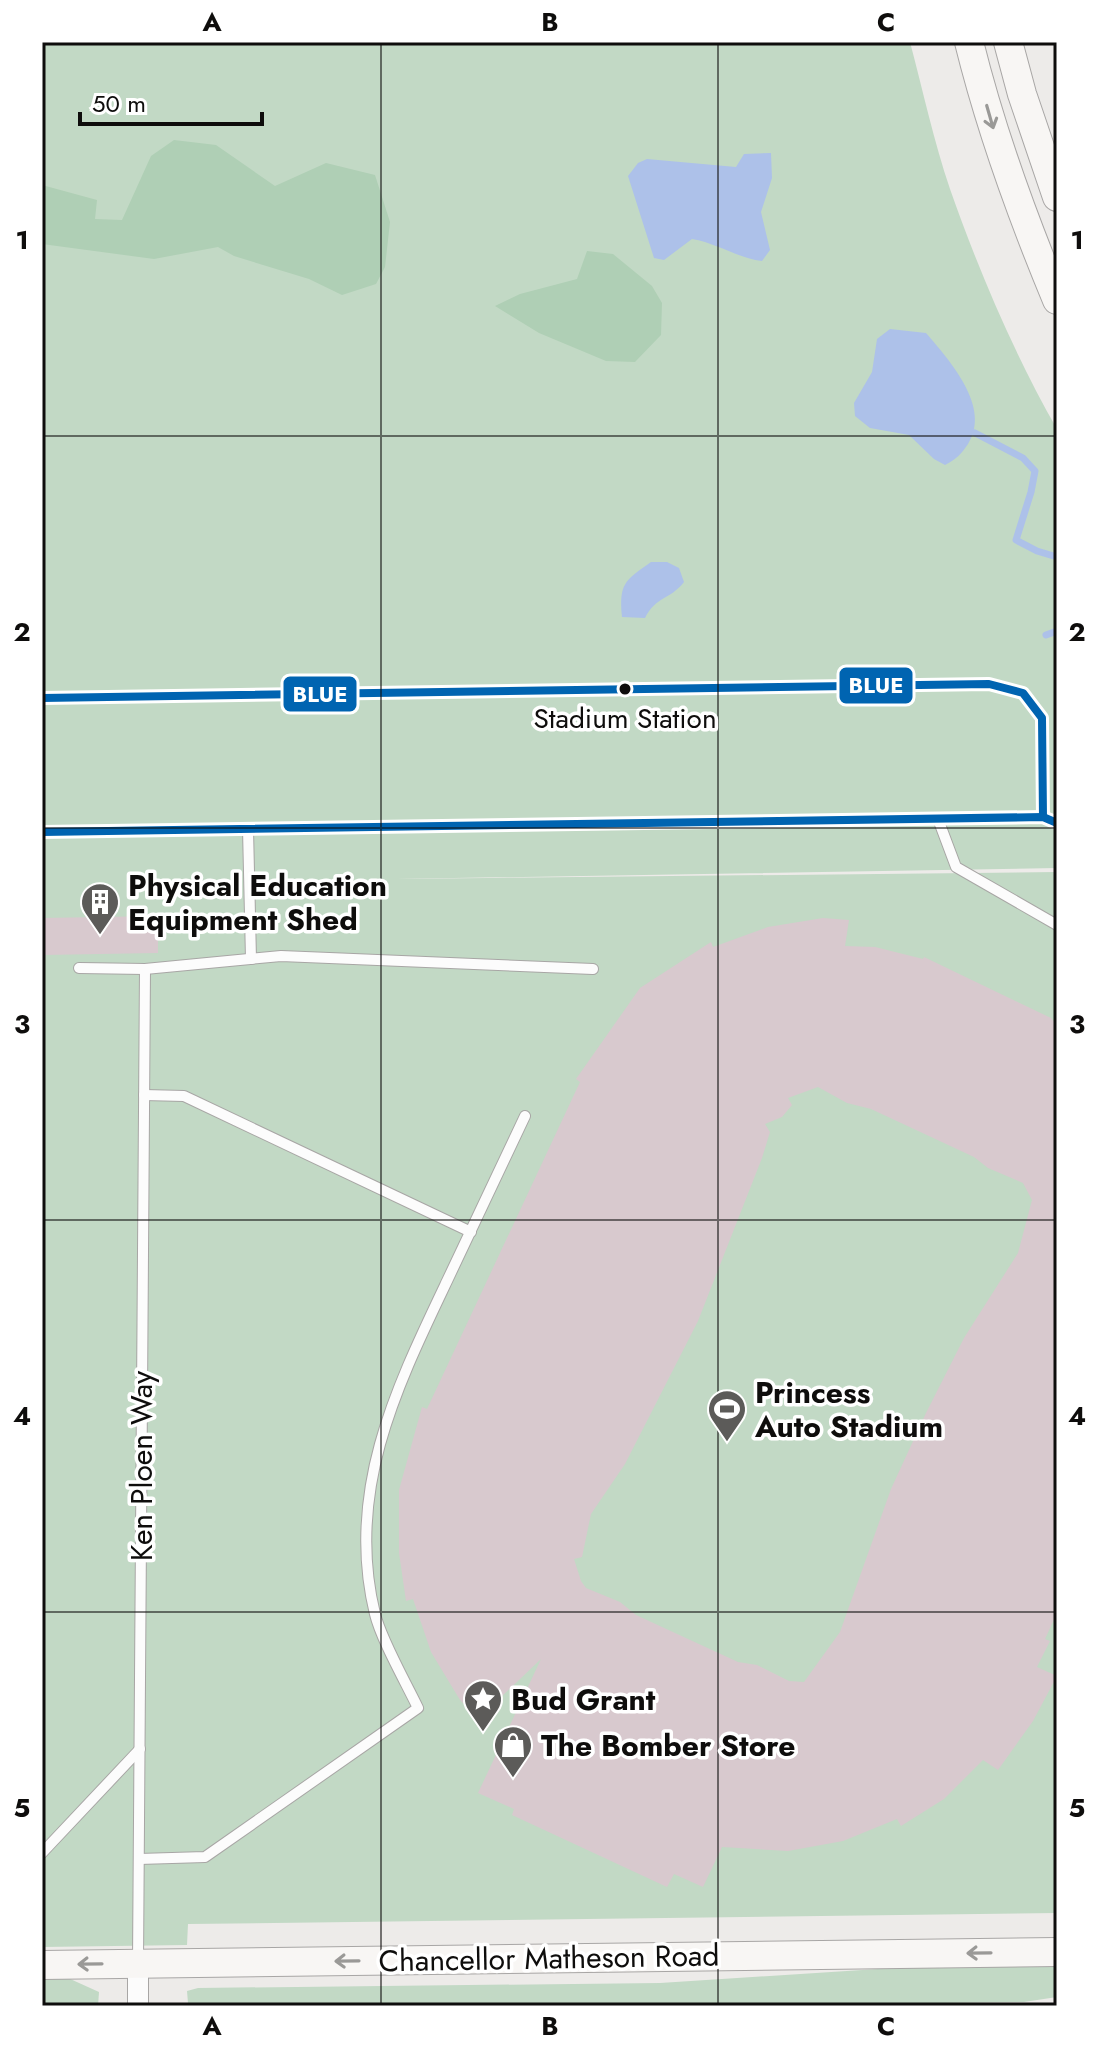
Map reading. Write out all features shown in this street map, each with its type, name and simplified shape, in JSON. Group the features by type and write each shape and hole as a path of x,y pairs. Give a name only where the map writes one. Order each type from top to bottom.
{"main road":[{"path":"969,42 995,135 1027,228 1057,300"},
{"path":"1008,42 1057,197"},
{"name":"Chancellor Matheson Road","path":"42,1965 1057,1952"}],"street":[{"path":"138,1964 138,2006"}],"lane":[{"path":"42,698 989,684 1023,693 1042,718 1043,817"},
{"path":"42,832 1043,817 1057,823"},
{"path":"938,819 956,867 1057,925"},
{"path":"248,829 251,959"},
{"path":"79,968 145,969 281,956 593,969"},
{"name":"Ken Ploen Way","path":"138,1964 145,969"},
{"path":"144,1095 184,1096 471,1232"},
{"path":"139,1859 205,1857 418,1708 375,1616 366,1557 367,1497 380,1437 403,1373 525,1116"},
{"path":"42,1853 140,1749"}],"green space":[{"path":"42,42 910,42 939,153 961,219 1012,342 1057,429 1057,868 397,879 1057,872 1057,1913 188,1924 187,1945 42,1947"},
{"path":"174,140 216,145 275,186 326,163 375,175 390,222 385,267 376,284 342,295 309,279 234,256 218,247 154,259 42,244 42,185 97,200 95,219 122,220 151,156"},
{"path":"587,251 613,254 652,286 662,303 661,335 635,362 606,361 539,333 495,306 520,294 577,279"},
{"path":"1057,1966 1057,1997 1024,2002 733,2006 199,2006 188,2003 187,1991 198,1988 660,1983 893,1968"},
{"path":"42,1978 68,1978 99,1992 98,2006 42,2006"}],"water":[{"path":"771,153 772,178 761,212 770,250 762,261 692,239 664,260 654,258 628,176 638,163 647,159 736,167 744,154"},
{"path":"890,329 926,333 965,385 975,415 974,430 963,451 945,465 934,459 909,435 870,428 855,416 854,403 872,372 877,339"},
{"path":"651,562 667,562 679,568 684,582 654,606 645,618 622,617 621,597 625,584"}],"building":[{"name":"Physical Education Equipment Shed","path":"158,916 158,953 42,955 42,918"},
{"name":"Princess Auto Stadium","path":"823,918 849,920 845,946 875,947 924,957 1051,1018 1057,1025 1057,1613 1045,1639 1050,1641 1037,1667 1057,1676 1033,1721 998,1770 983,1760 944,1799 901,1826 897,1819 843,1841 788,1851 722,1847 703,1887 674,1874 667,1887 512,1815 514,1809 478,1793 541,1659 478,1719 460,1700 431,1652 413,1599 406,1601 399,1553 399,1490 422,1407 427,1409 580,1082 576,1079 640,988 711,942 713,947 768,927","holes":["818,1087 847,1103 871,1109 974,1157 988,1168 1023,1183 1032,1200 1018,1253 964,1338 891,1489 840,1632 804,1682 789,1681 757,1665 738,1662 586,1588 574,1559 582,1557 591,1514 625,1464 698,1321 762,1158 770,1132 765,1124 782,1117 792,1105 788,1098"]}],"waterway":[{"path":"975,433 1023,458 1035,471 1016,540 1057,557"},
{"path":"1046,635 1057,631"}],"transit line":[{"name":"BLUE","path":"42,698 989,684 1023,693 1042,718 1043,817"},
{"name":"BLUE","path":"42,832 1043,817 1057,823"}],"place":[{"name":"Stadium Station","path":"625,689"},
{"name":"Physical Education Equipment Shed","path":"100,936"},
{"name":"Princess Auto Stadium","path":"727,1443"},
{"name":"Bud Grant","path":"483,1733"},
{"name":"The Bomber Store","path":"513,1779"}]}
